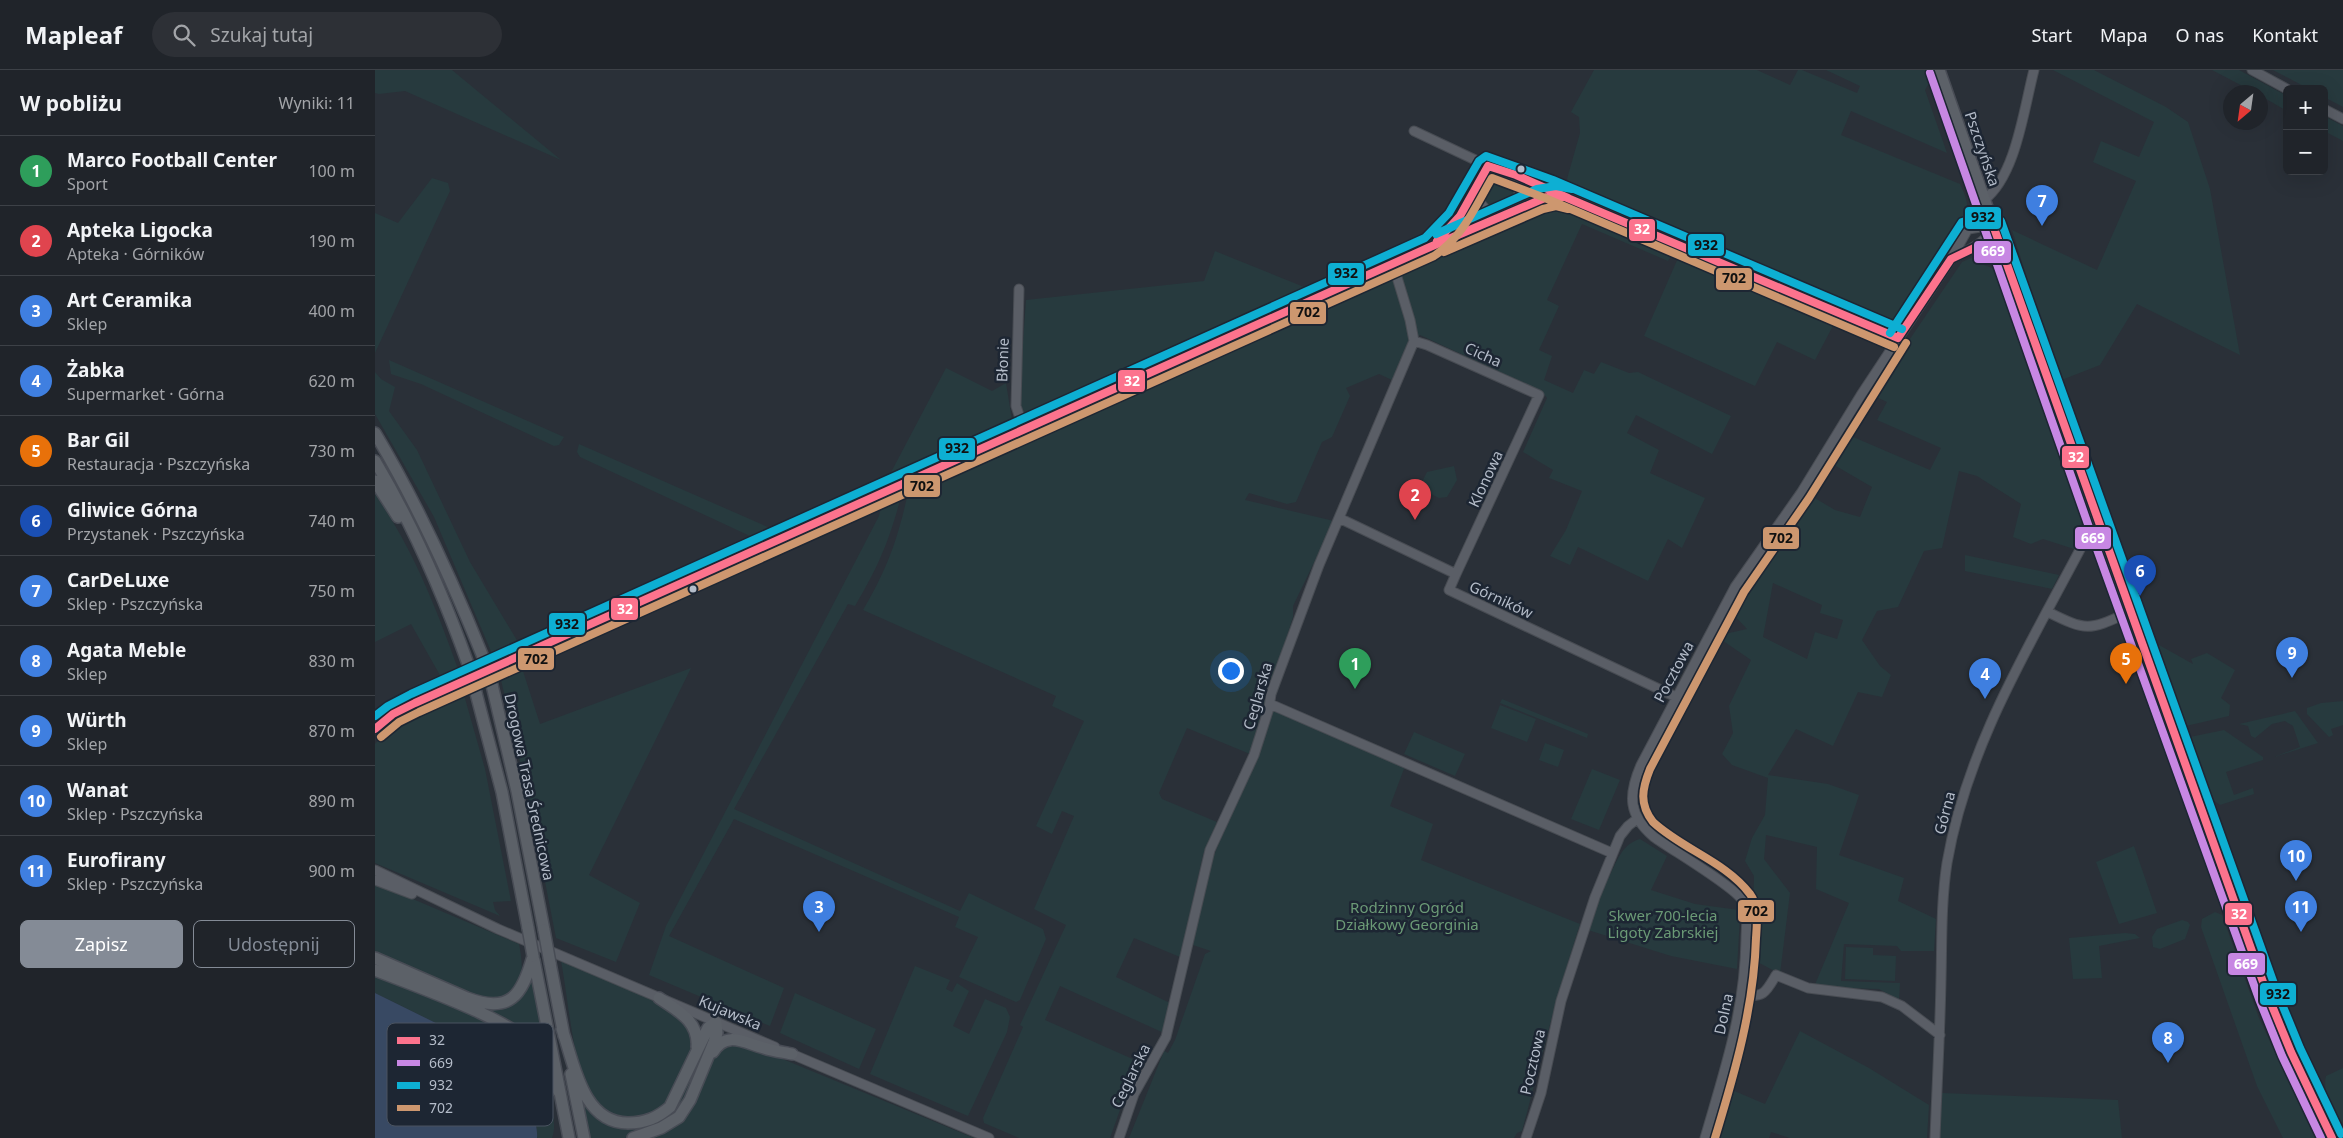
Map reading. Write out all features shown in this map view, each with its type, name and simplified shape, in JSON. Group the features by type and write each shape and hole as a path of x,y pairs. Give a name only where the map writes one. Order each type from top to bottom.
{"main road":[{"name":"Pszczyńska","path":"1939,70 2099,527 2268,996 2291,1052 2331,1138"},
{"name":"Drogowa Trasa Średnicowa","path":"375,433 424,520 451,579 483,657 492,685 518,798 584,1138"},
{"name":"Drogowa Trasa Średnicowa","path":"375,461 411,526 433,574 468,664 502,792 546,1023"},
{"path":"375,481 433,574"},
{"path":"375,958 467,998 480,1003 496,1005 509,1000 518,993 526,978 533,956"},
{"path":"375,970 499,1023"},
{"path":"659,998 691,1021 697,1040 693,1061"},
{"path":"562,1029 587,1100 596,1110 609,1118 623,1123 649,1120 665,1111 677,1095 708,1028 716,1022"},
{"path":"705,1067 717,1033 716,1022"},
{"path":"633,1138 661,1128 679,1117 690,1100 715,1048 729,1039 738,1038 763,1048 792,1054"},
{"name":"Drogowa Trasa Średnicowa","path":"553,1061 569,1138"},
{"path":"553,1080 559,1092"}],"street":[{"name":"Pocztowa","path":"1526,1138 1541,1093 1561,1001 1595,897 1612,853 1628,826 1637,819 1632,801 1633,785 1641,765 1735,587 1801,494 1898,338 1951,259 1984,200 1997,189 2006,170 2035,70"},
{"path":"2251,70 2283,87"},
{"path":"2328,111 2343,119"},
{"path":"1414,130 1488,166 1510,173 1898,338"},
{"path":"1430,247 1457,222 1488,166"},
{"path":"1478,185 1478,198 1485,208 1495,214 1509,213 1517,203 1520,192 1516,179 1510,173"},
{"path":"375,729 393,714 415,703 1430,247 1547,196 1565,197"},
{"path":"1951,259 1977,247 1987,239 1994,228 1980,227 1969,229"},
{"path":"1977,247 1991,252 2006,262"},
{"path":"1393,264 1410,320 1414,341"},
{"name":"Błonie","path":"1019,289 1015,406 1024,430"},
{"name":"Cicha","path":"1414,341 1539,395"},
{"name":"Ceglarska","path":"1119,1138 1134,1094 1166,1036 1210,850 1254,755 1282,663 1339,518 1414,341"},
{"name":"Klonowa","path":"1456,574 1539,395"},
{"name":"Górników","path":"1339,518 1456,574 1449,590 1676,697"},
{"name":"Górna","path":"1935,1138 1940,1035 1941,901 1957,816 1982,741 1995,710 2084,542 2099,527"},
{"path":"2048,612 2075,625 2088,628 2130,612"},
{"path":"1270,704 1612,853"},
{"name":"Dolna","path":"1637,819 1642,827 1654,837 1738,895 1743,900 1746,912 1743,995 1737,1024 1705,1138"},
{"name":"Kujawska","path":"375,870 461,912 989,1138"},
{"name":"Kujawska","path":"375,880 461,912"},
{"path":"1743,995 1754,996 1764,994 1776,976 1808,988 1877,996 1902,1006 1940,1035"}],"green space":[{"path":"375,70 452,70 561,160 405,91 375,93"},
{"path":"1594,70 1757,70 1790,85 1798,70 1802,70 1857,93 1860,86 1826,70 1929,70 1932,78 1925,90 1947,153 1851,111 1841,135 1960,184 1967,205 1963,227 1958,229 1953,240 1903,314 1889,320 1870,319 1574,190 1567,179 1580,133 1579,117 1571,112"},
{"path":"2053,70 2094,70 2166,107 2188,122 2210,189 2240,355 2137,304 2100,365 2059,381 2012,230 2097,270 2136,181 2093,162 2101,141 2139,157 2154,122"},
{"path":"2212,70 2239,70 2267,85 2241,85"},
{"path":"2273,70 2343,70 2343,107 2328,99 2328,85 2301,85"},
{"path":"2268,86 2283,94 2283,109 2268,100"},
{"path":"2328,118 2343,126 2343,141 2328,133"},
{"path":"1499,176 1511,180 1515,192 1511,204 1499,208 1487,204 1483,192 1487,180"},
{"path":"432,178 448,183 450,191 375,353 375,213 398,223"},
{"path":"1473,204 1489,216 1454,232"},
{"path":"1557,206 1565,209 1570,207 1667,249 1671,256 1668,261 1582,224 1547,300 1559,306 1539,350 1552,356 1544,380 1573,393 1584,370 1594,374 1601,362 1629,373 1638,372 1731,416 1712,454 1636,415 1627,433 1659,450 1650,473 1705,498 1682,548 1668,539 1648,581 1578,547 1570,565 1550,556 1566,530 1582,491 1549,478 1553,470 1523,452 1547,398 1541,391 1420,335 1408,343 1392,380 1379,374 1346,388 1350,396 1332,437 1322,442 1296,502 1287,504 1249,493 1245,500 1334,521 1293,606 1293,617 1250,754 1187,728 1159,793 1162,799 1217,822 1203,855 1180,957 1134,938 1116,977 1170,1003 1164,1033 1060,986 1045,1020 1146,1065 1121,1107 1110,1138 1019,1138 984,1123 983,1118 1023,1027 1020,1025 1066,925 1034,909 1074,816 1062,811 1052,834 1036,826 1084,721 1052,706 1056,696 863,610 890,556 907,497 1402,273 1524,221 1542,208"},
{"path":"1215,251 1309,289 1025,417 1019,399 1026,300 1204,281"},
{"path":"1683,256 1836,320 1815,360 1777,342 1755,386 1644,336 1678,258"},
{"path":"1976,256 1984,265 1995,269 2067,478 2084,516 2074,549 2043,539 2031,544 2013,537 2021,504 1977,476 1959,471 1942,548 1924,551 1898,607 1877,611 1862,640 1880,666 1891,675 1882,697 1858,692 1833,746 1796,729 1768,775 1828,784 1859,795 1839,855 1904,878 1898,901 1936,919 1934,951 1901,951 1897,946 1844,944 1841,981 1900,983 1899,1000 1879,989 1814,987 1849,903 1816,889 1817,847 1766,835 1764,859 1790,893 1780,974 1752,959 1754,876 1745,861 1752,838 1765,815 1768,778 1732,765 1722,754 1733,733 1729,706 1751,660 1716,636 1747,629 1730,611 1741,584 1808,494 1835,510 1860,517 1872,487 1829,462 1844,433 1930,470 1941,448 1877,420 1887,402 1868,393 1885,365 1891,367 1962,262","holes":["1773,583 1822,605 1820,613 1843,620 1837,639 1815,632 1807,659 1763,637"]},
{"path":"389,360 564,437 559,445 554,446 421,384 391,374"},
{"path":"946,368 992,391 1006,383 1012,420 922,464 888,478"},
{"path":"375,372 381,379 395,387 389,411 417,450 470,562 518,642 493,656 434,517 375,414"},
{"path":"579,444 770,528 750,536 580,457 577,452"},
{"path":"1454,466 1457,480 1447,497 1439,498 1419,488 1427,472"},
{"path":"375,494 401,536 423,579 458,669 441,677 411,624 375,642"},
{"path":"900,500 887,542 870,580 855,606 848,604 734,809 960,911 969,893 1043,929 1046,939 1020,1000 1016,1002 959,977 978,937 955,927 959,917 734,819 669,936 784,988 770,1026 649,975 666,926 879,516 881,508"},
{"path":"1965,555 2059,575 2052,589 1965,571"},
{"path":"2159,645 2193,664 2191,659 2207,653 2235,670 2221,698 2230,705 2229,716 2186,726 2157,651"},
{"path":"522,668 540,724 691,668 589,875 640,903 616,962 556,938 529,800 501,680"},
{"path":"464,695 485,769 511,901 493,902 495,910 500,916 375,863 375,744 389,729"},
{"path":"1502,699 1588,734 1587,738 1500,703"},
{"path":"2343,701 2343,725 2331,729 2333,735 2329,737 2307,714 2307,708 2321,703"},
{"path":"1500,705 1536,719 1527,742 1491,728"},
{"name":"Rodzinny Ogród Działkowy Georginia","path":"1273,709 1405,766 1390,806 1433,824 1421,860 1580,924 1557,998 1522,1131 1517,1133 1514,1138 1129,1138 1164,1051 1168,1053 1175,1040 1205,954 1211,951 1193,945 1204,888 1214,855 1253,765"},
{"path":"2295,711 2318,743 2274,757 2300,747 2293,726 2285,721 2272,724 2255,738 2251,736 2248,726 2239,724"},
{"path":"2224,730 2263,757 2263,760 2226,772 2234,795 2253,788 2254,794 2220,805 2210,798 2185,738"},
{"path":"1414,732 1465,754 1455,776 1404,754"},
{"path":"1545,743 1564,750 1558,767 1539,760"},
{"path":"1592,769 1620,780 1599,830 1571,819"},
{"name":"Skwer 700-lecia Ligoty Zabrskiej","path":"1640,839 1667,856 1651,890 1695,904 1739,910 1737,969 1671,956 1588,930 1606,876 1609,877 1624,849"},
{"path":"2134,846 2157,913 2119,924 2096,862"},
{"path":"375,883 519,944 522,967 518,986 505,997 480,999 375,954"},
{"path":"2215,912 2222,915 2259,1018 2315,1138 2283,1138 2257,1086 2201,927 2202,919"},
{"path":"2182,920 2190,925 2185,939 2160,949 2153,947 2152,937 2157,929"},
{"path":"2125,933 2135,934 2140,938 2099,946 2102,978 2073,979 2069,938"},
{"path":"1846,947 1873,948 1873,955 1896,956 1895,981 1845,979"},
{"path":"561,961 663,1005 688,1024 694,1047 675,1090 664,1108 648,1114 625,1118 608,1114 589,1095 577,1056"},
{"path":"375,962 480,1007 488,1008 510,1005 521,996 530,982 532,982 540,1023 510,1023 375,965"},
{"path":"915,966 950,980 946,989 952,992 957,983 969,991 953,1026 969,1034 985,999 1006,1008 1010,1017 1007,1032 968,1116 870,1074"},
{"path":"375,976 490,1023 436,1023 375,993"},
{"path":"795,993 876,1029 859,1069 780,1033"},
{"path":"715,1026 690,1089 676,1112 667,1120 625,1138 590,1138 582,1102 615,1126 670,1112 680,1099 709,1034"},
{"path":"1800,1031 1869,1068 1929,1105 1927,1138 1790,1138 1771,1132 1769,1138 1710,1138 1725,1087 1765,1104"},
{"path":"739,1041 974,1138 646,1138 674,1126 716,1052 721,1047"},
{"path":"2343,1068 2343,1124 2329,1102 2325,1082 2326,1076"},
{"path":"1942,1093 2118,1100 2122,1138 1939,1138"},
{"path":"553,1118 554,1128 552,1138 537,1138 536,1126 553,1126"}],"water":[{"path":"375,993 436,1023 387,1023 387,1126 536,1126 537,1132 537,1138 375,1138"}],"transit line":[{"name":"669","path":"1930,73 2090,530 2259,999 2282,1056 2321,1138"},
{"name":"932","path":"375,716 388,706 411,694 1425,238 1449,213 1479,161 1486,156 1553,180 1902,329"},
{"name":"32","path":"1488,166 1516,175 1568,198"},
{"name":"32","path":"1437,241 1460,216 1488,166"},
{"name":"702","path":"381,737 399,722 419,712 1434,256 1461,231 1492,178 1545,198 1894,347"},
{"name":"932","path":"1436,234 1537,189 1556,186 1572,189"},
{"name":"32","path":"375,729 393,714 415,703 1430,247 1547,197 1565,197 1898,338"},
{"name":"702","path":"1444,252 1543,209 1556,206 1568,209"},
{"name":"932","path":"1890,333 1962,222 1980,217 2001,221 2277,992 2300,1048 2341,1134"},
{"name":"32","path":"1994,228 2268,996 2291,1052 2332,1138"},
{"name":"32","path":"1898,338 1951,259 1976,247 1991,252 2006,262"},
{"name":"702","path":"1715,1138 1730,1089 1752,989 1757,927 1755,904 1750,894 1729,873 1665,832 1653,822 1645,809 1643,796 1645,783 1650,769 1744,592 1809,498 1906,343"}],"place":[{"name":"CarDeLuxe","path":"2042,226"},
{"name":"Apteka Ligocka","path":"1415,520"},
{"name":"Gliwice Górna","path":"2140,596"},
{"name":"Würth","path":"2292,678"},
{"name":"Bar Gil","path":"2126,684"},
{"name":"Marco Football Center","path":"1355,689"},
{"name":"Żabka","path":"1985,699"},
{"name":"Wanat","path":"2296,881"},
{"name":"Art Ceramika","path":"819,932"},
{"name":"Eurofirany","path":"2301,932"},
{"name":"Agata Meble","path":"2168,1063"}]}
